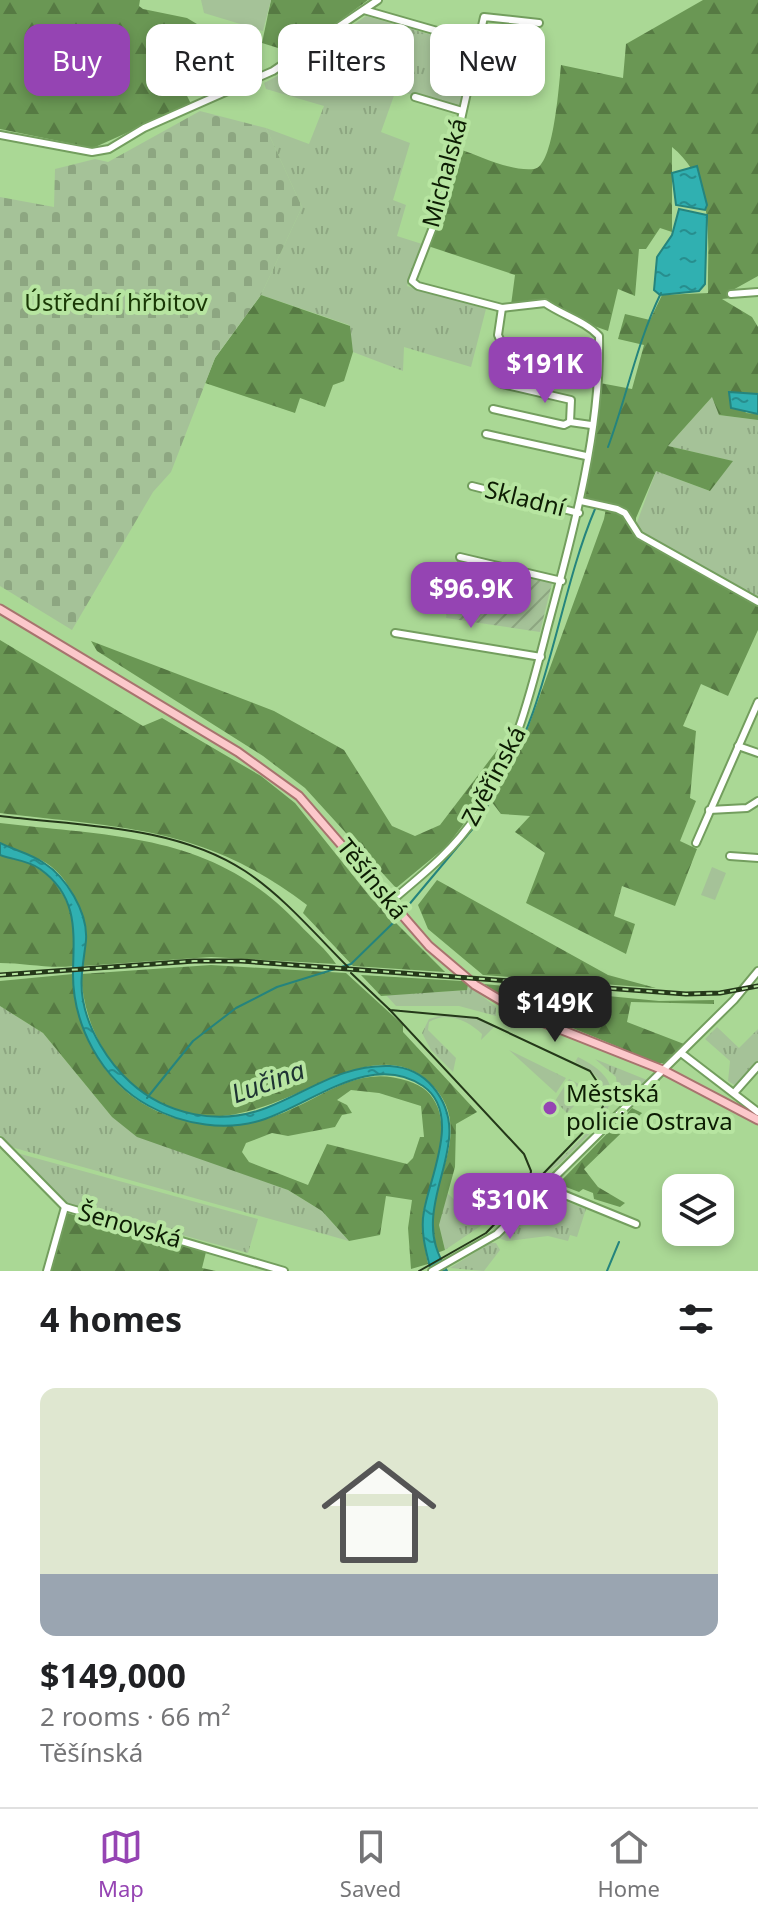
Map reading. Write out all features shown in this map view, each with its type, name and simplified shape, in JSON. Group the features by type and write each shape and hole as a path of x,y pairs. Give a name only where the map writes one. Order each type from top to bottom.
{"main road":[{"name":"Těšínská","path":"0,609 238,752 299,796 450,966 503,1002 529,1017 663,1070 758,1120"}],"street":[{"path":"0,135 92,152 109,149 144,128 273,71 378,0"},
{"path":"364,10 430,29"},
{"name":"Michalská","path":"483,24 484,17 539,23"},
{"name":"Michalská","path":"466,96 442,204 412,281 418,286 502,308"},
{"path":"415,97 462,111"},
{"path":"731,294 758,292"},
{"name":"Zvěřinská","path":"390,902 448,851 477,815 516,743 579,513 596,386 599,336 589,326 564,317 545,303 502,308"},
{"path":"502,308 498,335 507,355 502,384 571,400 570,422"},
{"path":"493,409 564,425 570,422 591,425"},
{"path":"486,434 586,456"},
{"name":"Skladní","path":"472,486 579,513"},
{"path":"581,501 625,513 639,535 758,602"},
{"path":"460,557 562,581"},
{"path":"395,633 541,657"},
{"path":"696,843 758,702"},
{"path":"738,746 758,753"},
{"path":"709,810 747,808 758,801"},
{"path":"730,856 758,858"},
{"path":"432,1271 491,1238 741,993 758,971"},
{"path":"681,1053 758,1112"},
{"path":"734,1093 758,1066"},
{"name":"Šenovská","path":"0,1141 65,1207 284,1271"},
{"path":"543,1186 636,1224"},
{"path":"47,1271 65,1207"}],"green space":[{"path":"0,0 140,0 139,6 143,9 187,18 197,24 146,24 146,96 187,96 191,104 93,148 0,129"},
{"path":"201,0 271,0 263,31 262,24 240,24 204,13"},
{"path":"271,0 368,0 335,24 278,24 278,48 262,43"},
{"path":"703,0 758,0 758,276 731,291 732,298 722,299 752,317 758,327 758,394 735,392 746,413 758,414 758,420 719,415 712,397 668,446 733,461 710,491 656,471 636,518 636,537 679,557 758,605 758,630 728,696 701,684 683,726 696,731 690,798 696,801 680,841 697,849 675,906 622,886 614,916 635,924 626,954 526,903 545,853 515,832 530,816 501,814 491,801 523,742 604,519 607,503 585,499 600,383 632,389 644,345 618,339 625,314 650,320 662,295 708,293 708,234 703,196 686,162 672,147 672,232 660,228 646,249 639,249 635,296 618,289 608,331 566,316 543,300 511,305 515,275 428,246 456,148 505,166 534,169 541,165 551,140 561,65 623,78 626,44"},
{"path":"366,16 394,24 355,24"},
{"path":"414,30 430,35 430,96 462,96 459,109 414,95"},
{"path":"278,76 278,93 266,89 264,83"},
{"path":"290,96 394,96 381,132 410,143 393,200 406,205 397,236 422,244 407,286 486,309 471,367 404,347 403,371 353,352 349,325 261,295 302,207 266,128 309,144 324,106"},
{"name":"Ústřední hřbitov","path":"200,111 266,128 302,207 261,295 215,358 171,472 153,492 72,630 0,586 0,197 54,207 55,169 95,159 108,162"},
{"path":"261,295 350,326 353,352 344,381 333,385 325,407 300,398 295,413 205,383 215,358"},
{"path":"713,396 719,415 758,420 758,598 640,533 636,525 656,471 710,491 732,461 668,446"},
{"path":"457,561 552,583 540,632 446,618"},
{"path":"0,640 143,726 162,718 261,776 295,803 371,898 445,972 353,966 303,913 307,905 233,859 197,845 124,828 0,813"},
{"path":"91,641 274,711 344,750 392,826 415,836 440,825 511,732 478,805 447,846 396,888 305,788 263,756 97,651"},
{"path":"0,823 123,837 197,856 232,872 266,894 336,964 211,957 83,966 82,921 72,892 54,868 0,843"},
{"path":"0,855 32,865 47,875 65,897 76,938 73,966 0,963"},
{"path":"712,867 726,873 715,900 701,895"},
{"path":"437,880 608,975 656,988 483,975 428,929 418,905"},
{"path":"211,965 346,973 403,1025 403,1032 477,1112 456,1124 455,1167 439,1225 445,1250 437,1253 431,1233 432,1211 449,1145 450,1123 444,1101 428,1081 397,1066 364,1067 250,1111 209,1116 168,1107 125,1077 115,1066 99,1042 88,1016 81,974"},
{"path":"73,974 83,1026 106,1070 137,1100 175,1118 217,1124 260,1120 368,1077 387,1076 423,1088 433,1098 441,1120 438,1158 423,1216 428,1264 411,1269 408,1228 412,1200 386,1196 380,1235 349,1241 322,1211 288,1190 137,1137 112,1117 43,1033 0,1006 0,981","holes":["351,1090 379,1093 421,1106 424,1137 420,1137 413,1158 407,1164 327,1144 308,1185 249,1162 242,1152 246,1143 272,1133 288,1136 335,1127 342,1115 352,1113 347,1105 337,1100"]},
{"path":"361,975 462,981 468,985 467,990 381,996"},
{"path":"484,984 659,1001 714,1000 714,1004 631,1002 627,1022 684,1044 664,1063 657,1063 515,1004"},
{"path":"468,985 496,1007 496,1016 459,1006 396,1006 386,995 467,990"},
{"path":"0,1006 43,1033 112,1117 288,1190 322,1211 349,1241 11,1147 0,1135"},
{"path":"447,1014 475,1018 495,1026 481,1040 482,1034 458,1019 444,1017 429,1022 428,1030 456,1058 453,1072 431,1050 422,1033 429,1019"},
{"path":"717,1027 739,1048 758,1029 758,1062 736,1086 728,1081 730,1061 705,1039"},
{"path":"509,1050 566,1078 556,1093"},
{"path":"578,1057 606,1077 611,1088 611,1099 600,1122 590,1134 561,1163 549,1170 589,1130 605,1102 604,1088 595,1075 575,1062"},
{"path":"595,1059 647,1080 619,1106 616,1077"},
{"path":"569,1079 581,1085 584,1093 580,1103 576,1097 577,1103 567,1113 555,1101"},
{"path":"632,1108 642,1113 584,1169 598,1187 625,1203 620,1207 594,1199 593,1193 583,1189 579,1192 558,1184"},
{"path":"17,1153 258,1219 248,1253 68,1204"},
{"path":"447,1193 482,1225 445,1250 439,1225"},
{"path":"551,1196 586,1209 577,1237 570,1235 568,1241 548,1236 507,1241 498,1238 527,1207 533,1207 539,1198"},
{"path":"67,1213 206,1252 202,1268 216,1271 50,1271"},
{"path":"490,1243 496,1243 500,1250 484,1271 450,1268"}],"water":[{"path":"697,166 707,205 705,210 676,205 672,173"},
{"path":"679,209 707,215 705,284 699,291 660,295 654,290 657,257 672,235"},
{"path":"729,392 758,394 758,414 731,408"},
{"path":"0,843 44,863 60,877 74,896 86,929 82,985 89,1023 100,1045 122,1074 160,1103 194,1114 230,1116 248,1113 281,1102 341,1074 373,1067 402,1068 429,1082 443,1103 448,1119 447,1152 435,1203 433,1227 436,1246 447,1271 431,1271 424,1241 424,1211 437,1163 442,1128 434,1098 423,1086 404,1077 384,1074 363,1077 265,1119 236,1125 191,1122 149,1106 132,1095 104,1066 84,1030 74,991 71,915 61,891 52,879 35,866 0,855"}],"waterway":[{"path":"608,447 645,331 661,293"},
{"path":"495,790 528,726 595,509"},
{"path":"483,816 492,796"},
{"path":"407,907 480,820"},
{"path":"147,1098 193,1041 236,1008 277,987 351,964 393,923"},
{"path":"607,1271 619,1242"}],"tram line":[{"path":"0,816 126,830 188,844 218,856 273,892 348,967"},
{"path":"351,973 390,1010 477,1018 590,1071 604,1092 603,1106 597,1118 486,1233 419,1271"},
{"path":"389,1009 524,1154 531,1171 528,1190"}],"railway":[{"path":"0,975 194,961 241,961 686,994 720,993 758,986"}],"place":[{"name":"Městská policie Ostrava","path":"550,1108"}],"water label":[{"name":"Lučina","path":"268,1082"}]}
